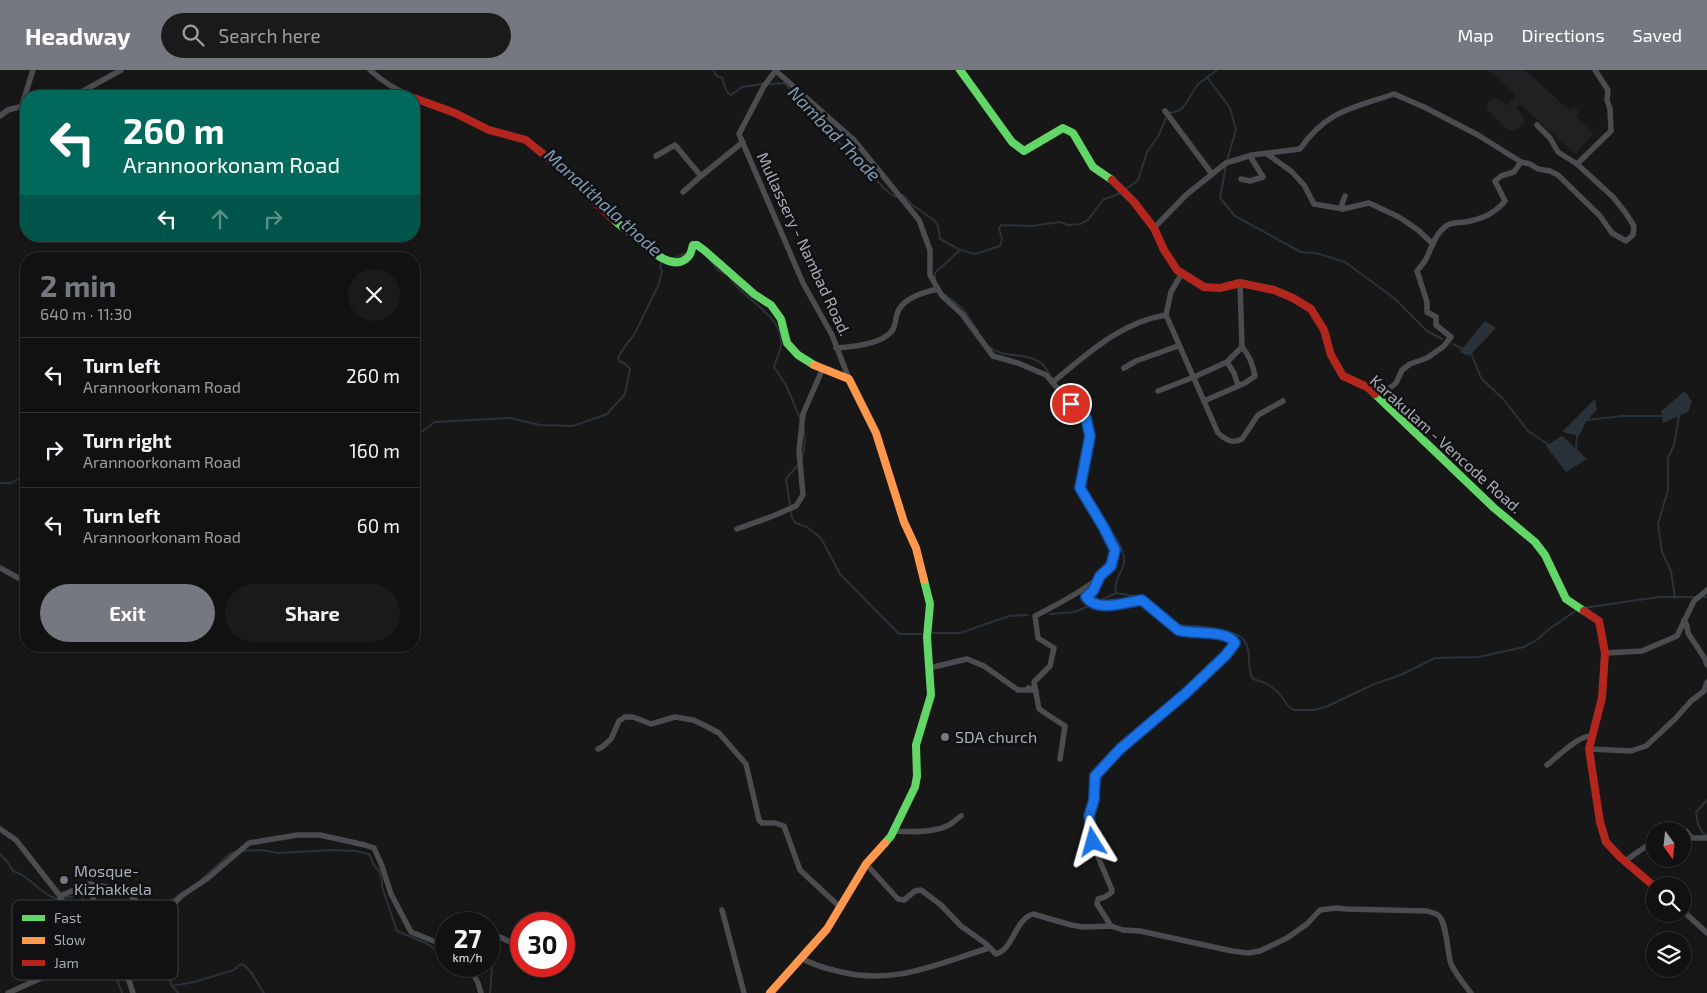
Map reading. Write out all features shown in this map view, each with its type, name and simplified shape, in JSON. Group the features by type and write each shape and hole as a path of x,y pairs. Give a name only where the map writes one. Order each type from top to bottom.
{"street":[{"path":"28,90 33,70"},
{"path":"85,90 121,70"},
{"path":"370,70 384,83 398,90"},
{"path":"776,70 854,140 919,220 930,250 930,275 942,296 962,314 994,356 1046,374 1071,404 1086,418 1090,436 1080,488 1115,550 1111,566 1100,576 1061,603 1034,616 1038,638 1054,648 1050,666 1034,682 1039,709 1065,726 1060,759"},
{"name":"Mullassery - Nambad Road.","path":"776,70 764,86 739,134 803,283 832,335 849,379"},
{"name":"Karakulam - Vencode Road.","path":"960,70 1012,142 1024,151 1063,128 1073,133 1093,167 1124,191 1154,228 1164,250 1177,270 1204,287 1220,288 1240,283 1274,290 1293,298 1311,309 1324,330 1331,355 1343,376 1367,387 1545,554 1566,599 1599,621 1604,653 1602,698 1589,749 1600,822 1606,842 1646,878"},
{"path":"1577,164 1611,131 1610,109 1607,100 1608,90 1595,70"},
{"path":"1154,228 1186,195 1226,163 1250,156 1300,149 1311,134 1338,113 1394,94 1478,135 1521,162 1558,175 1600,216 1612,233 1626,241 1633,235 1634,226 1625,212 1606,189 1577,164 1558,152 1550,138 1537,125"},
{"path":"420,100 455,113 489,130 526,140 586,189 608,216 655,254 672,263 686,258 693,245 697,245 754,294 772,304 781,319 784,335 798,355 849,379 876,433 904,522 916,548 930,604 927,637 930,695 916,745 917,776 915,787 891,836 866,864 827,929 770,993"},
{"path":"0,116 8,110 20,106"},
{"path":"1165,112 1212,174"},
{"path":"683,192 743,142"},
{"path":"656,156 675,145 701,176"},
{"path":"1267,154 1291,171 1304,185 1314,204 1342,210 1369,203 1399,217 1418,230 1433,244"},
{"path":"1241,179 1250,181 1263,177 1250,156"},
{"path":"1378,398 1396,383 1402,370 1410,364 1427,358 1444,346 1451,337 1436,325 1436,317 1427,312 1427,302 1416,271 1425,260 1436,236 1448,224 1476,220 1497,210 1505,201 1495,181 1501,176 1514,172 1521,162"},
{"path":"1342,210 1344,196"},
{"path":"1182,273 1171,292 1166,315 1178,346 1194,377 1218,433 1232,442 1242,439 1258,414 1283,401"},
{"path":"1204,401 1245,383 1255,376 1252,363 1242,348 1240,283"},
{"path":"836,348 857,346 888,335 894,328 897,313 902,304 938,289"},
{"path":"1053,382 1102,342 1134,324 1166,315"},
{"path":"1124,368 1136,361 1178,346"},
{"path":"1158,391 1227,362 1242,348"},
{"path":"1227,362 1234,373 1238,385"},
{"path":"737,529 796,506 803,495 799,450 803,414 823,368"},
{"path":"0,568 20,579"},
{"path":"1100,576 1093,591 1086,597 1091,602 1112,606 1142,600 1178,630 1224,636 1235,643 1226,655 1186,693 1120,749 1095,776 1094,800 1089,816 1093,846 1112,890 1105,897 1098,899 1097,904 1110,926"},
{"path":"1604,653 1642,651 1677,636 1694,601 1707,590"},
{"path":"1684,620 1688,633 1707,665"},
{"path":"929,668 967,659 984,666 1018,690 1036,690"},
{"path":"1589,749 1630,751 1646,746 1691,701 1704,691 1707,682"},
{"path":"1028,688 1036,690"},
{"path":"598,748 602,748 611,739 619,721 625,717 651,724 674,717 693,720 719,733 746,764 759,820 762,823 775,823 784,826 800,870 841,908"},
{"path":"1547,765 1577,742 1592,736"},
{"path":"894,831 934,830 948,826 961,816"},
{"path":"0,829 16,840 61,900"},
{"path":"177,900 208,878 248,843 291,835 320,835 365,844 374,848 391,894 411,932 435,942"},
{"path":"1691,837 1706,838"},
{"path":"1625,861 1646,846"},
{"path":"866,864 898,899 904,900 915,891 921,890 941,905 961,926 982,940 996,954 999,954 1008,944 1019,926 1028,916 1034,914 1077,926 1110,926 1248,953 1260,951 1287,938 1307,924 1320,910 1324,909 1427,911 1440,918 1455,973 1468,992"},
{"path":"60,896 89,884 126,890 135,900"},
{"path":"89,884 94,900"},
{"path":"722,910 744,993"},
{"path":"1691,919 1707,934"},
{"path":"801,958 814,966 853,976 875,977 905,974 989,948"},
{"path":"475,977 481,993"},
{"path":"8,993 37,980"},
{"path":"129,980 133,993"}],"shaded area":[{"path":"1488,70 1525,70 1570,111 1574,107 1580,113 1576,117 1594,133 1575,154 1520,104 1516,109 1523,115 1525,122 1516,130 1509,130 1487,109 1487,103 1491,99 1498,98 1507,106 1516,95"},
{"path":"1485,321 1496,328 1469,356 1460,352"},
{"path":"1685,391 1692,402 1688,412 1663,423 1661,411"},
{"path":"1595,399 1597,410 1586,421 1579,436 1562,432"},
{"path":"1562,436 1587,459 1566,472 1546,446"}],"waterway":[{"name":"Nambad Thode","path":"713,70 717,76 722,78 727,92 731,95 742,87 762,84"},
{"path":"1124,190 1136,182 1139,177 1147,152 1159,135 1166,118 1170,113 1180,110 1198,84 1217,70"},
{"path":"1207,77 1230,108 1236,130 1227,160"},
{"name":"Nambad Thode","path":"769,84 785,83 799,103 819,118 842,146 889,193 896,197 903,195 911,204 935,221 938,226 940,239 960,250 935,273 935,278"},
{"name":"Manalithala thode","path":"540,147 565,168"},
{"path":"1226,165 1220,198 1235,216 1301,252 1316,253 1345,262 1394,298 1427,331 1442,339"},
{"path":"961,250 975,254 1000,246 1002,239 999,228 1001,225 1032,226 1060,222 1068,225 1080,224 1088,220 1103,200 1120,193"},
{"name":"Manalithala thode","path":"621,221 635,232"},
{"name":"Manalithala thode","path":"648,243 660,252"},
{"name":"Manalithala thode","path":"672,259 688,252"},
{"name":"Manalithala thode","path":"709,259 718,270 726,274"},
{"path":"420,433 435,422 510,418 540,425 573,426 607,414 625,394 630,369 620,362 618,358 634,335 658,286 662,271 660,268 662,260"},
{"name":"Manalithala thode","path":"729,276 742,292 776,324 781,344 774,367 786,385 800,418"},
{"name":"Nambad Thode","path":"943,293 963,309 978,331"},
{"path":"1453,344 1464,350"},
{"name":"Nambad Thode","path":"990,347 1001,353 1034,359 1043,365 1053,379"},
{"path":"1471,353 1481,378 1504,400 1528,431 1549,445"},
{"path":"1586,420 1623,416 1662,416"},
{"path":"1675,598 1671,571 1662,552 1658,524 1668,490 1668,458 1674,445 1679,416 1676,416"},
{"name":"Manalithala thode","path":"802,459 805,442 804,430"},
{"path":"1576,450 1577,435"},
{"name":"Nambad Thode","path":"1089,455 1085,487 1094,507"},
{"path":"798,465 786,479 792,518 796,523 807,527 821,538 840,574 899,634 921,634"},
{"path":"0,483 11,483 20,478"},
{"name":"Nambad Thode","path":"1098,513 1111,530 1124,557 1124,563 1115,589 1116,593 1146,598 1166,617"},
{"path":"1103,599 1116,593"},
{"path":"1583,608 1659,597 1695,597"},
{"path":"1702,597 1707,597"},
{"path":"1050,614 1074,612 1087,607"},
{"path":"1174,623 1219,629 1238,635 1248,648 1253,679 1268,684 1294,710 1315,710 1328,706 1372,685 1403,674 1435,658 1478,657 1524,647 1538,639 1578,609"},
{"path":"933,633 960,633 1009,616 1027,615"},
{"path":"1707,800 1696,812 1700,829 1707,836"},
{"path":"241,851 261,850 279,853 331,850 356,851 369,854 379,871 382,887 397,931 426,943 435,949"},
{"path":"202,879 231,853 237,852"},
{"path":"0,854 13,871 25,877 46,894 58,899"},
{"path":"63,898 81,895 84,900"},
{"path":"172,900 178,896"},
{"path":"172,986 194,982 234,970 242,964 252,973 264,993"},
{"path":"490,993 491,977"},
{"path":"117,980 122,993"},
{"path":"170,980 178,993"}],"traffic: fast":[{"path":"960,70 1012,142 1024,151 1063,128 1073,133 1093,167 1112,180"},
{"path":"613,219 655,254 669,261 683,261 690,255 693,245 697,245 704,250 754,294 771,305 781,319 787,343 798,355 814,365"},
{"path":"1375,394 1494,508 1535,542 1545,555 1566,599 1584,611"},
{"path":"885,843 891,836 915,787 917,776 916,745 931,695 927,637 930,604 924,580"}],"traffic: slow":[{"path":"814,365 849,379 876,433 904,522 916,548 924,580"},
{"path":"770,993 827,929 866,864 885,843"}],"traffic: jam":[{"path":"420,100 455,113 489,130 526,140 585,189 613,219"},
{"path":"1112,180 1134,202 1154,228 1164,250 1177,270 1204,287 1220,288 1240,283 1274,290 1293,298 1311,309 1324,330 1331,355 1343,376 1367,387 1375,394"},
{"path":"1584,611 1599,621 1605,653 1602,698 1589,749 1600,822 1606,842 1646,879"}],"place":[{"name":"SDA church","path":"945,737"},
{"name":"Mosque- Kizhakkela","path":"64,880"}],"route":[{"path":"1071,404 1086,418 1090,436 1083,464 1080,488 1115,550 1111,566 1100,576 1093,591 1086,597 1088,600 1112,606 1142,600 1172,627 1178,630 1224,636 1235,642 1226,655 1186,693 1120,749 1095,776 1094,800 1089,816 1093,842"}]}
